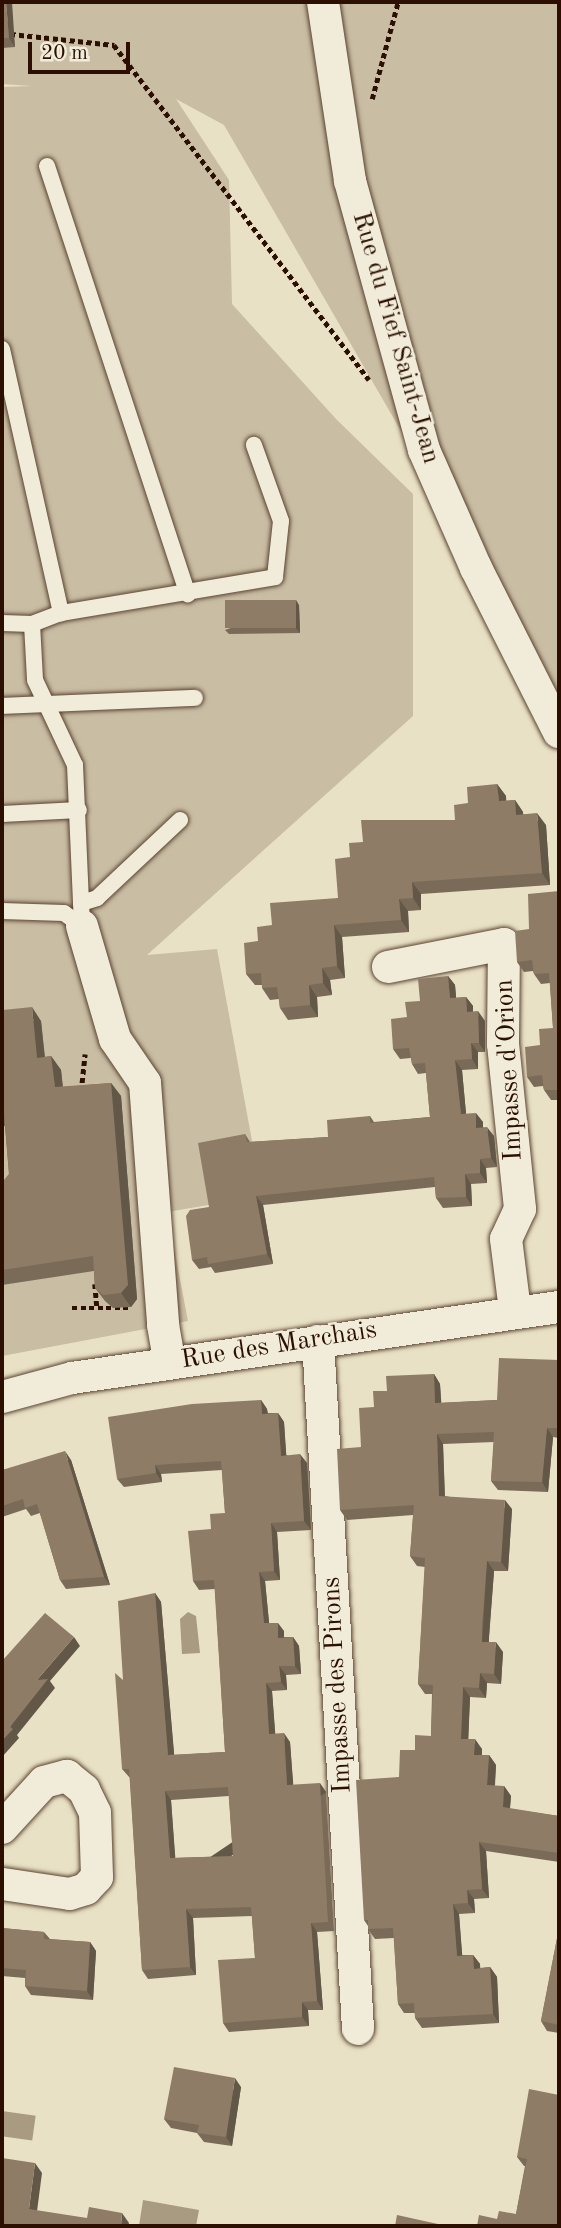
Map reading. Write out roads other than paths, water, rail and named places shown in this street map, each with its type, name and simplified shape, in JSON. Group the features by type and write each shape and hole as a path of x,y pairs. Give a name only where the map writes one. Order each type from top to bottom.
{"street":[{"name":"Rue du Fief Saint-Jean","path":"323,2 350,180 424,450 476,568 559,732"},
{"path":"81,914 115,1040 145,1083 162,1308 170,1363"},
{"name":"Impasse d'Orion","path":"388,967 504,944 503,1044 520,1209 506,1239 515,1311"},
{"name":"Rue des Marchais","path":"2,1397 72,1378 515,1311 559,1307"},
{"name":"Impasse des Pirons","path":"318,1341 358,2029"},
{"path":"2,1828 44,1782 67,1776 84,1790 95,1814 97,1877 86,1889 70,1894 2,1884"}],"lane":[{"path":"47,166 188,594"},
{"path":"2,349 61,613"},
{"path":"2,623 32,624 61,613 188,594 275,577 281,521 254,445"},
{"path":"32,624 35,680 44,706 75,765 79,810 81,914"},
{"path":"2,706 195,698"},
{"path":"2,814 79,810"},
{"path":"2,911 81,914 180,820"}]}
